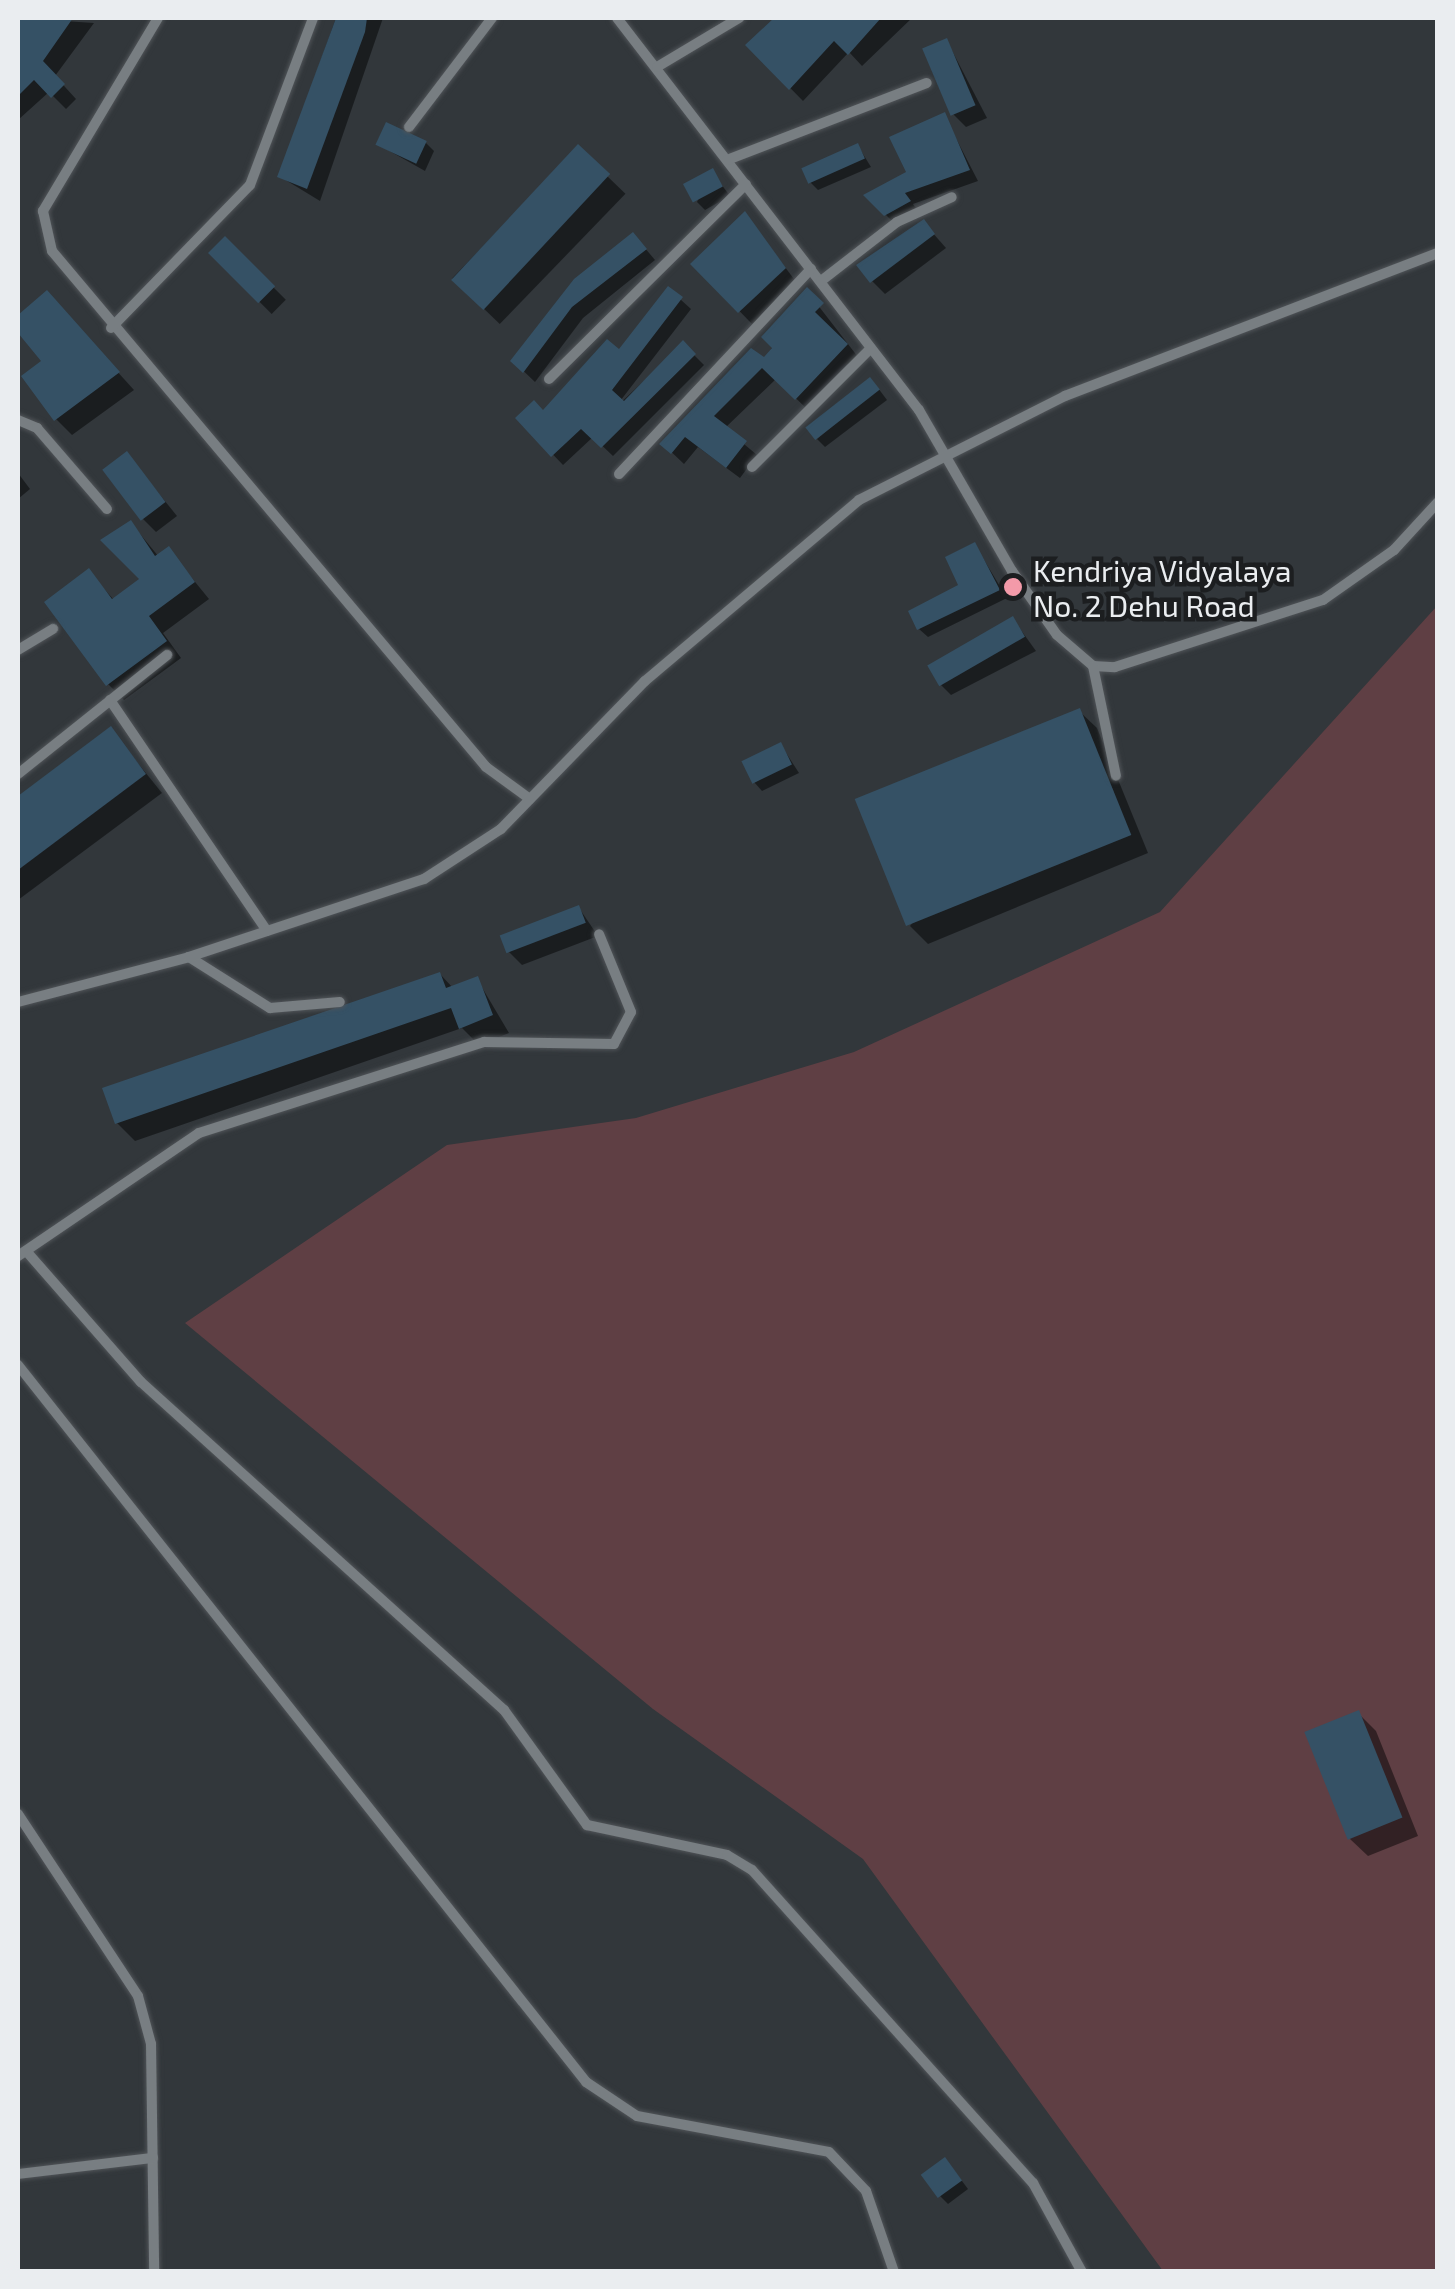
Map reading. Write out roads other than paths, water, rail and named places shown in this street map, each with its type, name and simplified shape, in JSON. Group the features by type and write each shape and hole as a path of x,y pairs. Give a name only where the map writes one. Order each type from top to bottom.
{"lane":[{"path":"158,18 42,222 52,251 111,328 486,767 530,799"},
{"path":"111,328 250,185 314,18"},
{"path":"409,128 492,18"},
{"path":"617,18 948,450 1012,571 1057,635 1093,666 1116,776"},
{"path":"657,68 739,18"},
{"path":"728,160 927,82"},
{"path":"550,379 746,184"},
{"path":"821,282 897,222 952,197"},
{"path":"19,1003 189,957 424,878 465,856 530,799 737,598 837,515 948,450 1438,253"},
{"path":"618,474 811,269"},
{"path":"752,467 871,348"},
{"path":"18,420 37,428 107,510"},
{"path":"1093,666 1115,667 1324,600 1394,550 1438,502"},
{"path":"18,650 53,629"},
{"path":"18,774 167,655"},
{"path":"110,700 267,931"},
{"path":"598,934 631,1012 614,1044 484,1042 200,1133 22,1254 130,1371 504,1710 587,1825 727,1855 752,1870 1033,2183 1082,2272"},
{"path":"189,957 270,1008 340,1002"},
{"path":"18,1365 586,2082 637,2116 829,2152 866,2191 894,2272"},
{"path":"18,1814 138,1996 151,2044 154,2272"},
{"path":"18,2174 153,2158"}],"place":[{"name":"Kendriya Vidyalaya No. 2 Dehu Road","path":"1013,587"}]}
